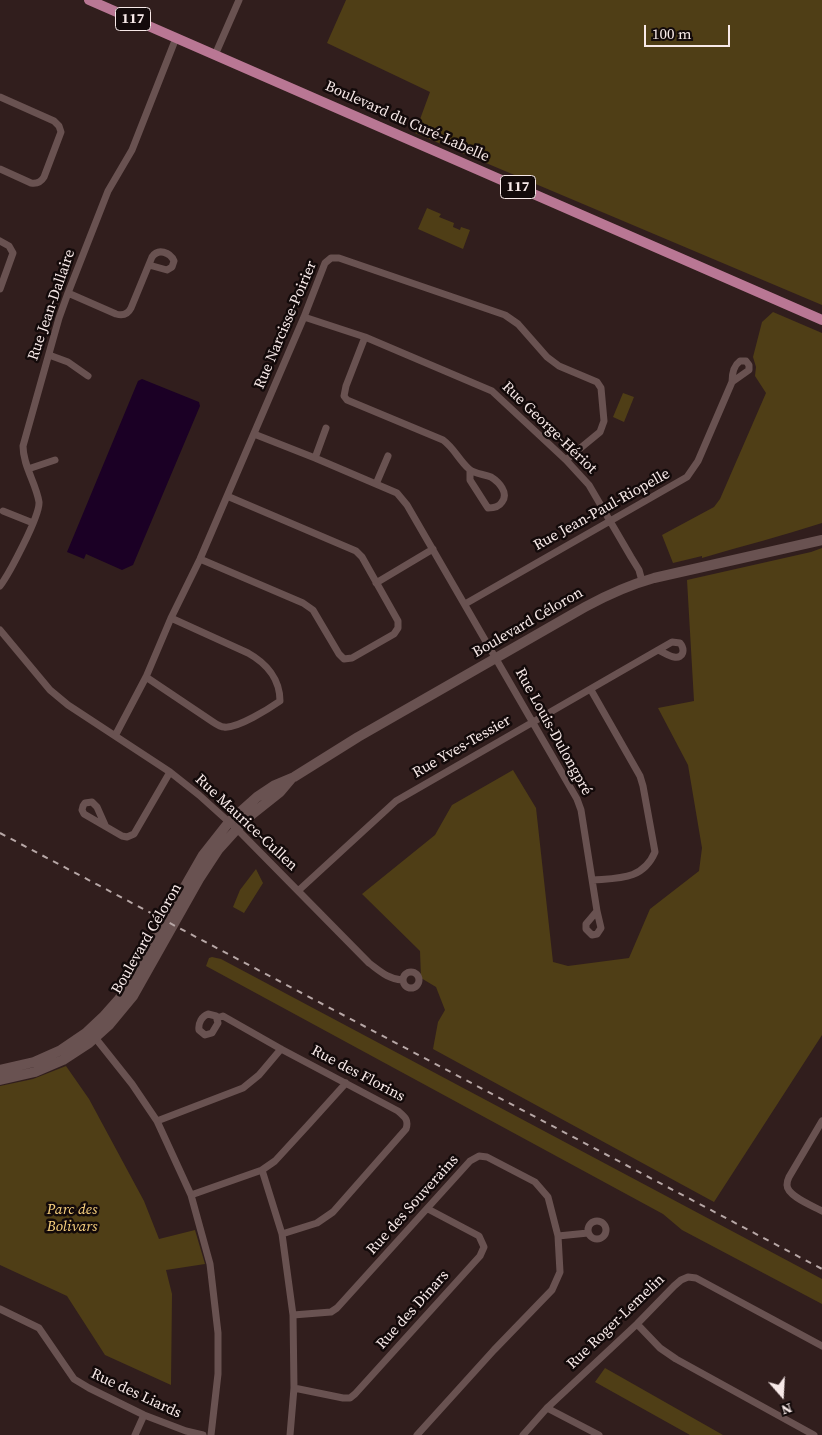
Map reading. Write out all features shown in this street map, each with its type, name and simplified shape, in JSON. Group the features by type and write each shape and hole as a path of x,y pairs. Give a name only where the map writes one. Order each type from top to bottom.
{"main road":[{"name":"Boulevard du Curé-Labelle","path":"92,1 822,320"}],"street":[{"path":"215,55 239,0"},
{"name":"Rue Jean-Dallaire","path":"0,586 8,574 38,512 38,502 23,452 23,446 68,293 111,185 132,150 176,38"},
{"path":"0,97 54,121 58,124 61,132 41,181 31,183 0,169"},
{"path":"0,241 9,246 13,253 0,289"},
{"name":"Rue Narcisse-Poirier","path":"115,736 146,677 200,559 325,264 331,258 339,258 505,315 518,324 547,357 559,366 597,382 601,388 604,421 600,432 566,460"},
{"path":"68,293 122,315 131,308 149,265"},
{"name":"Rue George-Hériot","path":"304,317 365,336 492,391 566,460 589,485 639,570 642,581"},
{"path":"365,336 346,386 344,396 347,400 443,440 470,471 492,478 498,484 505,493 505,498 501,505 488,508 470,480 470,471"},
{"path":"49,355 68,362 88,376"},
{"name":"Rue Jean-Paul-Riopelle","path":"465,604 680,482 689,475 698,461 732,382"},
{"path":"314,458 326,428"},
{"name":"Rue Louis-Dulongpré","path":"254,434 397,493 408,505 577,799 581,810 597,911"},
{"path":"376,484 388,456"},
{"path":"28,469 55,460"},
{"path":"200,559 309,607 313,610 338,654 344,659 352,658 394,634 398,628 398,621 362,557 356,551 227,496"},
{"path":"3,511 33,524"},
{"name":"Boulevard Céloron","path":"797,544 822,535"},
{"name":"Boulevard Céloron","path":"0,1080 28,1074 50,1066 75,1053 93,1034 122,994 197,864 212,843 233,825 263,793 275,785 294,777 358,737 600,598 620,589 642,581 797,544 822,540"},
{"path":"376,583 433,549"},
{"path":"146,677 213,722 224,727 236,725 271,708 280,701 280,690 269,669 259,659 172,618"},
{"name":"Rue Maurice-Cullen","path":"0,630 50,690 68,705 170,772 199,795 233,825 369,962 381,972 394,979 402,980"},
{"name":"Rue Yves-Tessier","path":"298,892 396,801 658,650"},
{"path":"591,690 640,776 654,852 650,862 638,873 628,877 593,880"},
{"path":"106,825 122,836 127,837 134,834 170,772"},
{"name":"Rue des Florins","path":"217,1018 223,1016 281,1049 398,1110 406,1117 408,1124 406,1129 332,1212 317,1223 282,1234"},
{"path":"93,1034 132,1084 157,1121 191,1195 210,1264 218,1333 218,1374 211,1435"},
{"name":"Boulevard Céloron","path":"0,1070 25,1065 93,1034"},
{"path":"157,1121 243,1088 259,1075 281,1049"},
{"path":"191,1195 262,1170 274,1161 310,1124 346,1083"},
{"path":"822,1120 819,1133 789,1177 787,1185 789,1191 794,1196 822,1211"},
{"name":"Rue des Souverains","path":"293,1315 331,1312 338,1308 470,1161 479,1156 487,1157 535,1182 548,1197 558,1236 560,1272 552,1290 494,1350 417,1435"},
{"path":"262,1170 282,1234 293,1315 294,1388 290,1435"},
{"name":"Rue des Dinars","path":"294,1388 350,1398 480,1256 484,1247 479,1236 428,1209"},
{"path":"558,1236 588,1233"},
{"name":"Rue Roger-Lemelin","path":"523,1435 547,1408 637,1324 674,1286 688,1277 696,1278 822,1346"},
{"name":"Rue des Liards","path":"0,1309 39,1328 74,1379 144,1415 186,1431 203,1435"},
{"path":"637,1324 660,1348 676,1359 814,1435"},
{"path":"547,1408 599,1435"},
{"path":"135,1435 144,1415"}],"green space":[{"path":"346,0 822,0 822,305 415,133 430,92 327,43"},
{"path":"427,208 441,214 439,217 454,223 453,227 460,230 461,227 470,230 463,249 418,229"},
{"path":"773,312 822,333 822,523 702,558 702,556 673,563 662,535 714,507 720,499 766,393 755,376 756,367 753,357 762,322"},
{"path":"623,393 634,397 624,422 613,417"},
{"path":"822,548 822,1035 714,1202 433,1049 438,1022 445,1010 436,987 421,978 420,951 362,894 435,835 452,805 513,770 536,808 553,962 568,966 629,958 650,909 699,871 702,848 688,765 658,708 694,701 687,580"},
{"path":"256,869 263,883 244,913 233,907 240,890"},
{"path":"209,958 221,959 822,1279 822,1304 682,1230 663,1214 206,966"},
{"name":"Parc des Bolivars","path":"66,1066 89,1099 144,1201 159,1239 195,1230 205,1264 166,1270 172,1294 171,1385 105,1355 67,1296 0,1265 0,1086 33,1079"},
{"path":"605,1368 723,1435 690,1435 595,1382"}],"shaded area":[{"path":"142,379 199,402 200,406 133,565 122,570 86,554 84,559 67,552 138,381"}],"railway":[{"path":"0,833 822,1269"}]}
